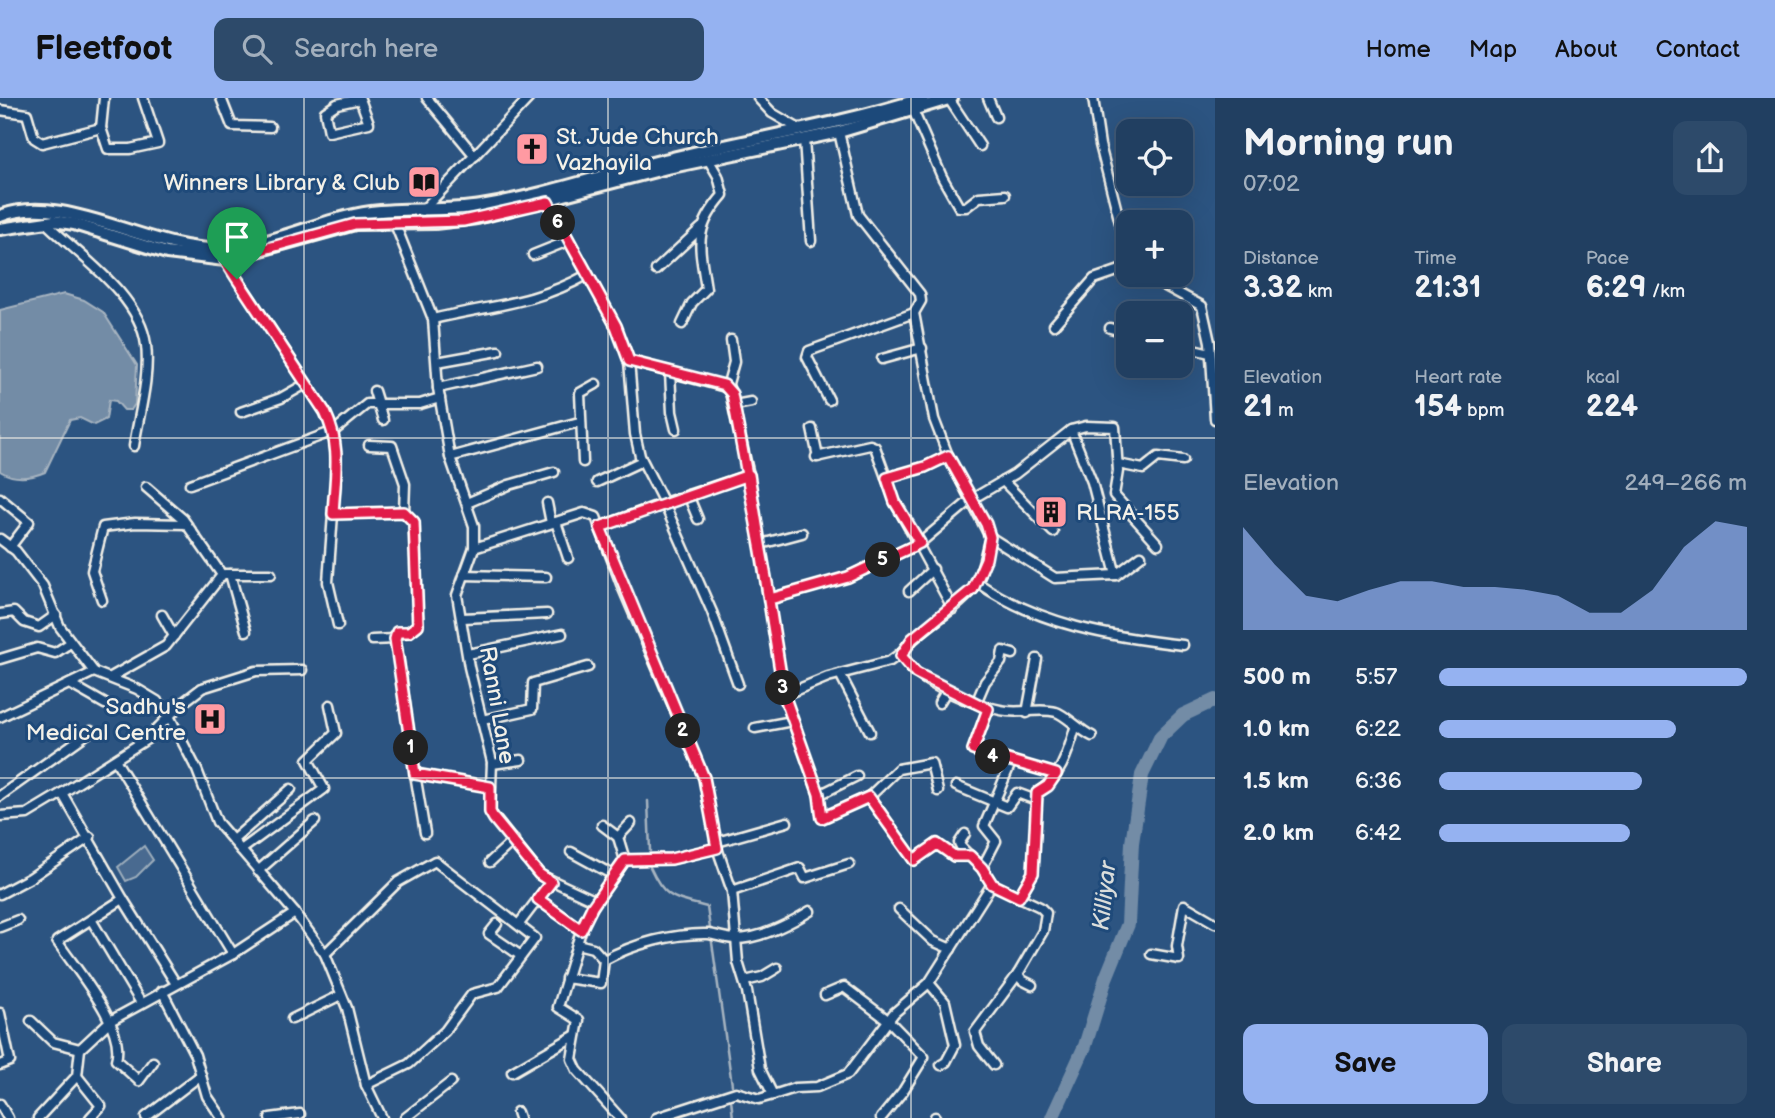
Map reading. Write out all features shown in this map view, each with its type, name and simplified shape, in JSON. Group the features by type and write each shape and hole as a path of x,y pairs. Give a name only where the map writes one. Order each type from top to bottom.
{"main road":[{"path":"838,128 923,98"},
{"path":"0,229 45,217 81,216 107,230 223,255 267,251 355,224 470,220 655,162 838,128 950,98"},
{"path":"223,255 335,219 393,211 481,206 546,197 802,135"},
{"path":"0,216 28,210 45,217"},
{"path":"393,211 395,224"}],"street":[{"path":"104,98 101,128 108,149 130,149 158,143 143,98"},
{"path":"221,98 234,127 270,127"},
{"path":"428,98 475,156"},
{"path":"422,211 529,98"},
{"path":"759,98 772,113 802,135 811,241"},
{"path":"950,98 980,146"},
{"path":"988,98 996,117"},
{"path":"1093,98 1100,145 1120,210"},
{"path":"360,99 369,122 329,132 326,112 335,101 360,99"},
{"path":"0,110 27,114 34,138 40,143 101,128"},
{"path":"913,110 942,177 959,207 967,207 979,197 1005,195"},
{"path":"829,400 807,357 809,351 914,313 921,301 918,288 877,243 858,215 838,128"},
{"path":"682,324 692,303 706,289 701,228 705,215 723,195 718,176 708,159"},
{"path":"546,197 616,326 629,361 635,434 642,461 664,503 712,612 738,684"},
{"path":"45,217 116,289 142,331 146,369 134,446"},
{"name":"Ranni Lane","path":"395,224 433,318 438,388 450,457 474,526 474,548 457,596 492,764 490,812 514,841 538,879 596,901"},
{"path":"656,270 701,228"},
{"path":"533,255 568,241"},
{"path":"223,255 304,385 325,412 334,432 337,445 327,582 338,625"},
{"path":"1054,325 1094,279 1116,271"},
{"path":"433,318 484,306 539,298 587,275"},
{"path":"1167,287 1202,306 1210,353 1215,419"},
{"path":"914,313 930,406 948,456 990,537 1055,578 1116,575 1141,556"},
{"path":"1110,328 1116,330"},
{"path":"731,340 734,362 726,386 734,405 749,475 784,695 819,794 822,818 869,797 898,769 931,763 938,792"},
{"path":"881,359 922,348"},
{"path":"1193,349 1210,353"},
{"path":"437,362 498,351"},
{"path":"629,361 726,386"},
{"path":"438,388 537,366"},
{"path":"670,372 676,429"},
{"path":"583,462 579,422 580,393 597,384"},
{"path":"240,412 281,398 304,385"},
{"path":"374,391 383,420"},
{"path":"190,484 334,432 368,404 420,404 440,398"},
{"path":"734,405 751,402"},
{"path":"450,457 579,422"},
{"path":"770,599 848,577 920,543 972,499 1003,481 1071,430 1086,426 1115,427 1118,464 1114,495 1158,544"},
{"path":"812,429 817,457 873,446 895,502 920,543 953,609"},
{"path":"1071,430 1092,482 1116,575"},
{"path":"369,445 392,446 405,484 404,512"},
{"path":"887,478 925,467 948,456"},
{"path":"1118,464 1143,469 1158,457 1183,460"},
{"path":"597,482 642,461"},
{"path":"467,503 509,485 554,472"},
{"path":"600,527 749,475"},
{"path":"1003,481 1053,532"},
{"path":"146,487 187,524 226,574 246,631"},
{"path":"688,495 698,519"},
{"path":"0,498 29,522 10,547"},
{"path":"547,503 568,558"},
{"path":"333,514 404,512 414,522 418,625 409,632 397,632 395,639 425,833"},
{"path":"474,548 587,512 596,517 704,778 717,845 732,891 735,939 760,1069 773,1095"},
{"path":"102,600 92,571 103,527 135,523 187,524"},
{"path":"761,544 802,533"},
{"path":"784,695 840,674 890,661 901,653 912,639 953,609 978,583 990,537"},
{"path":"0,539 43,586 70,643 94,672 111,677 158,701 170,717 197,770 216,822 295,913 325,954 341,995 366,1085 382,1118"},
{"path":"909,591 933,569"},
{"path":"226,574 271,574"},
{"path":"111,677 166,646 226,574"},
{"path":"464,575 546,577"},
{"path":"978,583 1001,599 1056,622 1126,639 1183,645"},
{"path":"0,614 14,612 24,622 39,627 56,615"},
{"path":"463,618 547,614"},
{"path":"162,615 174,636"},
{"path":"468,654 562,634"},
{"path":"372,640 395,639"},
{"path":"0,659 37,648 55,653 70,643"},
{"path":"976,703 985,682 1001,662 1003,651 1013,654"},
{"path":"901,653 916,673 988,709 1027,713 1056,712 1075,728 1092,736"},
{"path":"1027,713 1037,659"},
{"path":"482,720 532,709 533,683 587,667"},
{"path":"0,816 27,814 116,761 148,739 181,704 202,688 256,671 302,670"},
{"path":"0,716 94,672"},
{"path":"840,674 870,732"},
{"path":"70,684 105,704"},
{"path":"939,703 947,690"},
{"path":"241,850 324,789 308,760 336,733 330,705"},
{"path":"988,709 972,747 1011,763 1056,774"},
{"path":"755,728 792,721"},
{"path":"1019,897 1033,873 1037,793 1048,786 1066,758 1075,728"},
{"path":"0,796 91,731"},
{"path":"492,764 521,760"},
{"path":"116,761 233,954"},
{"path":"982,868 996,841 984,826 1011,763"},
{"path":"415,774 490,787"},
{"path":"819,794 857,776"},
{"path":"956,786 1007,807 1017,793 1036,800"},
{"path":"233,840 291,789"},
{"path":"62,793 176,984"},
{"path":"869,797 914,860 937,844 954,856 970,856"},
{"path":"258,872 315,821"},
{"path":"625,860 671,859 787,822"},
{"path":"618,837 631,823"},
{"path":"602,825 618,837 625,860"},
{"path":"965,834 959,843 982,868 992,884 1040,907 1046,915 1043,931 1018,974 975,1032 979,1046 994,1065"},
{"path":"0,894 30,878 90,838"},
{"path":"490,862 514,841"},
{"path":"571,852 613,875"},
{"path":"620,1118 577,1070 572,1059 578,1018 558,1007 581,930 596,901 625,860"},
{"path":"325,954 398,882 435,861 535,938 498,987 472,994 445,1031 409,1064 366,1085"},
{"path":"732,891 800,868 805,878 849,864"},
{"path":"519,924 551,882"},
{"path":"656,1118 736,1092 759,1099 838,1081 848,1074 889,1021 929,983 992,884"},
{"path":"123,899 57,941 110,1021 119,1049 116,1060 139,1081 153,1062"},
{"path":"538,899 581,930"},
{"path":"1151,954 1178,959 1177,946 1184,905 1215,923"},
{"path":"899,908 923,933 951,950"},
{"path":"604,960 662,939 707,934 735,939 775,929 810,911"},
{"path":"38,1118 77,1076 80,1048 110,1021 233,954 295,913"},
{"path":"0,927 18,920"},
{"path":"92,921 142,1003"},
{"path":"497,924 489,933 521,956"},
{"path":"566,978 601,983 604,960 593,948 576,944"},
{"path":"745,981 762,977 777,968"},
{"path":"1018,974 1022,980 1032,985"},
{"path":"929,983 945,1002 955,1045 946,1062 941,1065"},
{"path":"825,995 844,987 889,1021 925,1057 881,1118"},
{"path":"162,991 195,1055 207,1096 222,1118"},
{"path":"292,1019 341,995"},
{"path":"0,1013 10,1061 0,1065"},
{"path":"32,1021 53,1042 80,1048"},
{"path":"512,1072 576,1035"},
{"path":"146,1116 201,1075"},
{"path":"77,1076 101,1106 90,1118"},
{"path":"405,1118 451,1082"},
{"path":"0,1104 9,1118"},
{"path":"270,1118 300,1114"}],"shaded area":[{"path":"64,294 84,300 103,312 137,365 135,404 131,410 124,410 116,401 109,400 106,419 94,425 80,418 70,420 45,472 28,477 11,476 0,471 0,310"},
{"path":"144,846 153,860 136,877 126,881 118,867"}],"waterway":[{"name":"Killiyar","path":"1052,1118 1085,1046 1106,978 1128,924 1132,843 1142,775 1161,736 1183,715 1215,700"},
{"path":"648,801 650,851"},
{"path":"650,867 666,892 686,902 707,907 732,1085"},
{"path":"731,1099 733,1118"}],"place":[{"name":"St. Jude Church Vazhayila","path":"532,149"},
{"name":"Winners Library & Club","path":"424,182"},
{"name":"RLRA-155","path":"1051,512"},
{"name":"Sadhu's Medical Centre","path":"210,719"}],"route":[{"path":"237,279 225,260 267,251 333,229 355,224 463,221 548,202 616,326 629,361 729,388 749,475 770,599 848,577 920,543 895,502 887,478 925,467 948,456 986,524 990,537 986,559 978,583 973,589 953,609 912,639 901,656 916,673 945,690 988,709 973,750 1056,774 1048,786 1037,793 1033,873 1019,897 992,884 970,856 954,856 937,844 914,860 869,797 822,818 819,794 784,695 749,475 600,527 665,691 704,778 717,848 671,859 625,860 592,907 581,930 538,899 551,882 539,874 529,858 494,819 490,812 490,787 415,774 395,639 397,632 409,632 418,625 414,522 404,512 333,514 337,445 334,432 325,412 304,385 237,279"}]}
